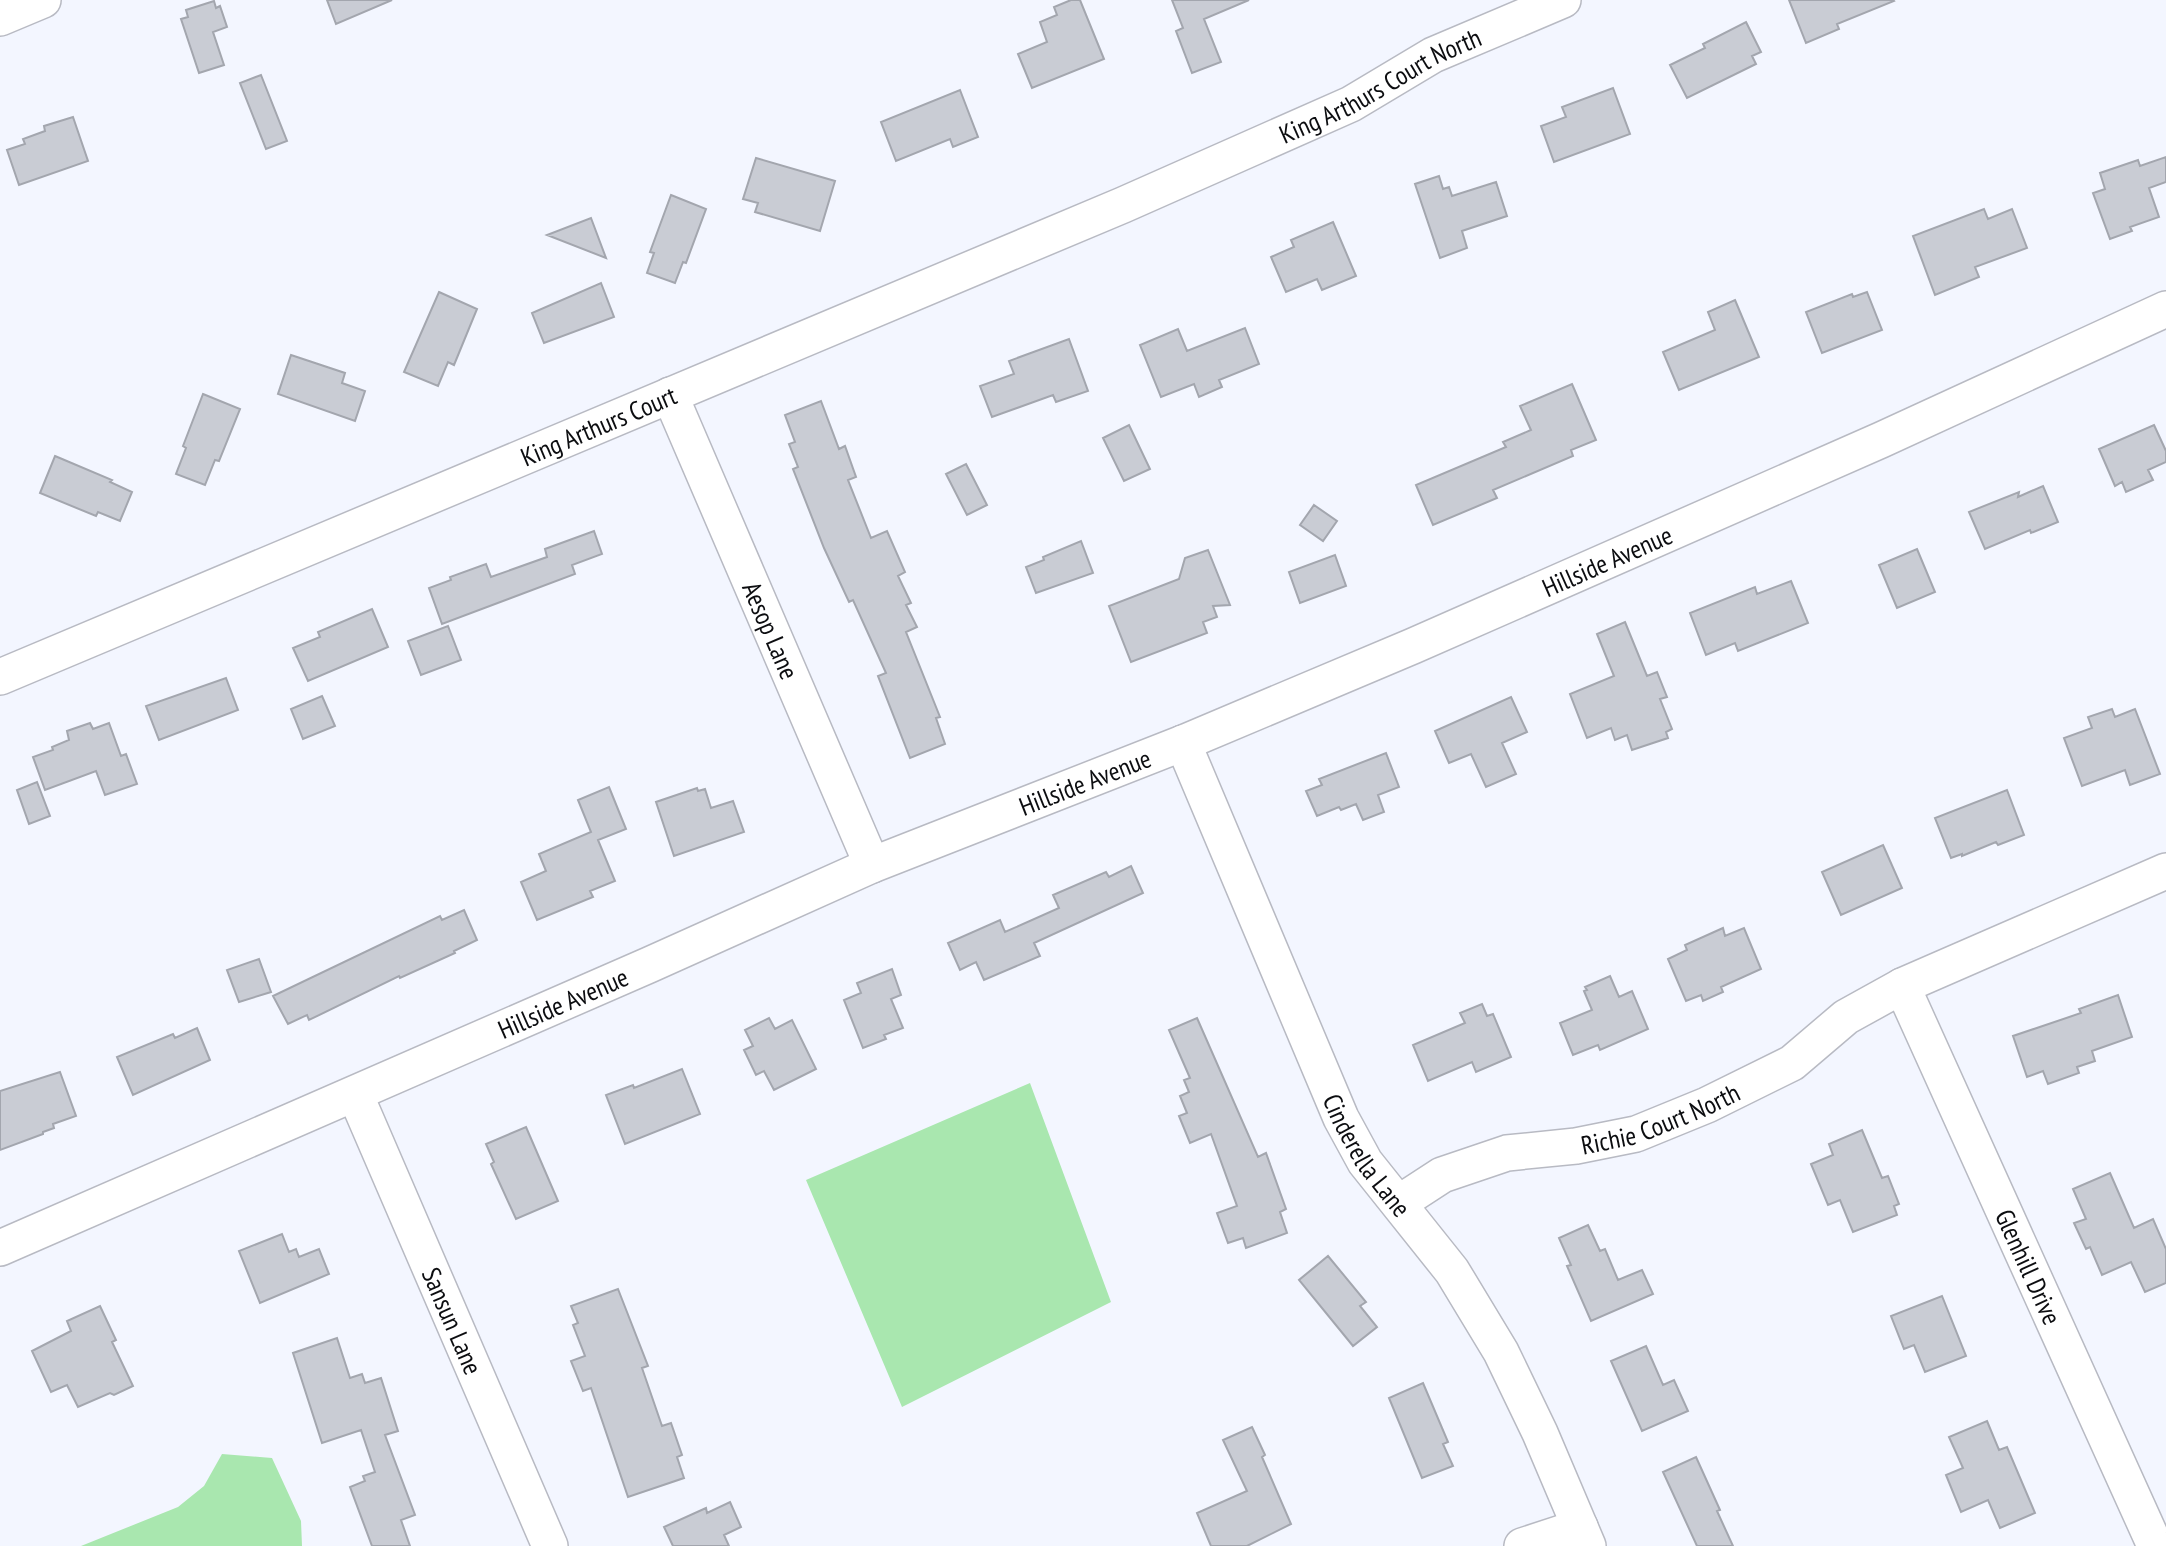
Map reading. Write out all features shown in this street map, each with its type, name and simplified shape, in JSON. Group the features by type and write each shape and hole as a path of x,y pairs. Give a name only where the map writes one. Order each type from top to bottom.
{"street":[{"path":"0,18 43,0"},
{"name":"King Arthurs Court North","path":"1196,171 1351,104 1433,55 1563,0"},
{"name":"King Arthurs Court","path":"0,677 1123,205 1196,171"},
{"name":"Hillside Avenue","path":"0,1248 872,865 1183,743 1413,646 1868,446 2166,309"},
{"name":"Aesop Lane","path":"670,395 872,865"},
{"name":"Cinderella Lane","path":"1183,743 1341,1118 1364,1162 1452,1271 1501,1352 1540,1433 1584,1537"},
{"name":"Richie Court North","path":"1399,1203 1442,1175 1507,1153 1576,1146 1636,1134 1707,1105 1792,1063 1846,1017 1902,986 2166,871"},
{"name":"Glenhill Drive","path":"1902,986 2158,1546"},
{"name":"Sansun Lane","path":"355,1094 550,1546"},
{"path":"1522,1546 1584,1537"}],"green space":[{"path":"1030,1083 1111,1302 902,1407 806,1180"},
{"path":"222,1454 272,1458 301,1521 302,1546 81,1546 178,1507 204,1486"}],"building":[{"path":"327,0 392,0 336,24"},
{"path":"1071,0 1080,0 1104,59 1032,88 1018,54 1047,42 1040,22 1057,15 1054,7"},
{"path":"1172,0 1249,0 1204,19 1221,62 1192,73 1176,31 1183,28"},
{"path":"1789,0 1894,1 1837,24 1839,29 1806,43"},
{"path":"214,1 216,8 220,6 227,27 213,32 224,65 199,73 181,19 188,17 186,10"},
{"path":"1746,22 1761,52 1752,56 1756,64 1687,98 1670,65 1705,48 1703,44"},
{"path":"261,75 287,141 266,149 240,83"},
{"path":"1613,88 1630,134 1554,162 1541,126 1566,117 1562,107"},
{"path":"960,90 978,137 953,147 950,139 896,161 881,122"},
{"path":"73,117 88,161 19,185 7,150 25,144 23,139 45,131 44,126"},
{"path":"2166,157 2166,182 2149,188 2159,217 2130,227 2132,231 2110,239 2093,193 2105,189 2100,173 2138,160 2140,166"},
{"path":"756,158 835,181 820,231 755,212 758,203 743,199"},
{"path":"1439,176 1443,189 1449,187 1452,196 1496,182 1507,216 1462,231 1467,248 1440,258 1415,184"},
{"path":"671,195 706,209 686,263 683,262 675,283 647,273 654,253 650,252"},
{"path":"1984,209 1988,219 2012,209 2027,248 1975,267 1979,277 1935,295 1913,236"},
{"path":"591,218 606,258 547,235"},
{"path":"1333,222 1356,276 1322,290 1317,279 1286,292 1271,257 1294,247 1291,240"},
{"path":"601,283 614,317 544,343 532,313"},
{"path":"439,292 477,309 454,365 448,362 438,386 404,372"},
{"path":"1867,292 1882,330 1822,353 1806,312 1852,294 1853,297"},
{"path":"1735,300 1759,357 1679,390 1663,352 1715,330 1708,312"},
{"path":"1245,328 1259,364 1219,380 1222,387 1199,397 1194,384 1161,397 1140,345 1178,329 1187,351"},
{"path":"1069,339 1088,391 1056,402 1053,395 992,417 980,386 1014,374 1009,361"},
{"path":"291,355 345,373 342,383 365,391 355,421 278,394"},
{"path":"1572,384 1596,440 1571,450 1573,456 1493,490 1497,498 1433,525 1416,485 1506,447 1503,442 1531,430 1520,406"},
{"path":"203,394 240,409 219,461 215,460 205,485 176,474 186,448 183,446"},
{"path":"821,401 839,449 845,446 856,477 848,480 871,538 887,531 905,572 898,576 911,603 906,605 917,627 906,632 940,717 936,718 945,744 910,758 878,676 886,673 853,600 849,602 824,548 793,469 798,467 789,444 795,442 785,415"},
{"path":"1129,425 1150,469 1124,481 1103,438"},
{"path":"2154,425 2166,451 2166,462 2148,470 2153,480 2126,492 2122,482 2115,486 2099,449"},
{"path":"55,456 112,480 110,482 132,492 120,521 98,512 96,516 40,493"},
{"path":"966,464 987,505 967,515 946,474"},
{"path":"2043,486 2058,522 2031,533 2030,530 1985,549 1969,512 2019,492 2018,497"},
{"path":"1314,505 1337,521 1323,541 1300,525"},
{"path":"594,531 602,554 572,565 575,574 442,624 429,588 486,564 491,577 547,557 545,549"},
{"path":"1081,541 1093,573 1036,593 1026,567"},
{"path":"1917,549 1935,592 1897,608 1879,565"},
{"path":"1208,550 1230,605 1213,606 1217,617 1203,622 1207,633 1131,662 1109,606 1179,579 1185,558"},
{"path":"1335,555 1346,586 1300,603 1289,572"},
{"path":"1791,581 1808,623 1738,651 1735,643 1706,655 1690,613 1755,587 1757,594"},
{"path":"372,609 388,647 308,681 293,648 320,637 318,632"},
{"path":"1625,622 1647,676 1657,672 1667,697 1660,699 1672,729 1666,732 1668,738 1632,750 1627,735 1615,740 1611,728 1587,738 1570,694 1614,676 1597,634"},
{"path":"448,626 461,660 421,675 408,641"},
{"path":"226,678 238,710 159,740 146,706"},
{"path":"322,696 335,726 303,739 291,709"},
{"path":"1511,697 1527,732 1502,743 1516,774 1486,787 1471,754 1449,763 1435,731"},
{"path":"2112,709 2115,717 2135,709 2160,774 2130,785 2125,770 2082,786 2064,738 2092,728 2088,717"},
{"path":"90,723 93,729 109,723 121,756 126,754 137,784 105,795 96,771 45,790 33,757 53,750 52,747 69,740 67,731"},
{"path":"1386,753 1399,787 1378,795 1384,812 1363,820 1356,804 1341,810 1339,807 1317,816 1306,791 1322,785 1319,779"},
{"path":"37,782 50,816 29,824 17,790"},
{"path":"609,787 626,829 598,840 615,881 590,891 593,897 537,920 521,882 546,871 539,854 591,832 578,800"},
{"path":"697,788 698,791 705,789 711,808 733,801 744,832 674,856 656,802"},
{"path":"2007,790 2024,835 1951,858 1935,818"},
{"path":"1883,845 1902,888 1841,915 1822,872"},
{"path":"1131,866 1143,893 1034,943 1040,956 984,980 976,962 960,970 948,943 1000,920 1005,932 1059,908 1053,895 1106,872 1109,877"},
{"path":"464,910 477,940 454,951 455,953 400,978 399,976 309,1020 307,1015 288,1024 273,996 440,916 442,920"},
{"path":"1723,928 1725,936 1744,928 1761,969 1721,987 1723,992 1703,1001 1701,995 1686,1001 1668,959 1687,950 1685,945"},
{"path":"259,959 271,992 239,1002 227,970"},
{"path":"892,969 901,995 891,999 903,1028 884,1035 886,1039 863,1048 844,1000 861,993 857,983"},
{"path":"1610,976 1619,997 1632,991 1648,1029 1600,1050 1598,1045 1573,1055 1560,1023 1592,1010 1584,991 1587,990 1585,987"},
{"path":"2118,995 2132,1037 2092,1051 2095,1061 2077,1067 2079,1073 2048,1084 2043,1071 2027,1077 2013,1036 2081,1013 2079,1009"},
{"path":"1482,1004 1487,1016 1493,1014 1511,1057 1476,1072 1472,1062 1428,1081 1413,1045 1465,1023 1460,1013"},
{"path":"769,1018 775,1029 792,1020 816,1069 774,1090 764,1071 756,1075 744,1050 753,1046 745,1030"},
{"path":"1197,1018 1258,1157 1266,1153 1286,1209 1280,1212 1287,1233 1246,1248 1243,1238 1228,1243 1217,1213 1237,1206 1211,1134 1190,1143 1179,1116 1187,1113 1180,1096 1189,1092 1184,1080 1190,1078 1169,1030"},
{"path":"197,1028 210,1060 133,1095 117,1057 173,1034 175,1038"},
{"path":"682,1069 700,1114 625,1144 606,1095 633,1085 634,1088"},
{"path":"60,1072 76,1116 53,1124 54,1128 43,1134 0,1150 0,1091"},
{"path":"526,1127 558,1201 516,1219 491,1164 494,1162 486,1144"},
{"path":"1862,1130 1882,1178 1888,1176 1899,1204 1894,1206 1897,1215 1853,1232 1840,1200 1828,1205 1811,1164 1833,1155 1829,1144"},
{"path":"2110,1173 2134,1228 2153,1219 2166,1249 2166,1283 2145,1292 2131,1262 2102,1275 2090,1247 2086,1249 2074,1223 2086,1219 2073,1189"},
{"path":"1588,1225 1600,1251 1605,1249 1618,1280 1642,1270 1653,1294 1591,1321 1567,1266 1571,1265 1559,1238"},
{"path":"282,1234 289,1252 296,1249 299,1257 319,1249 329,1274 260,1303 239,1251"},
{"path":"1328,1256 1366,1302 1360,1306 1377,1327 1353,1346 1299,1280"},
{"path":"618,1289 648,1366 642,1368 662,1426 671,1423 682,1455 677,1457 684,1478 628,1497 591,1388 583,1391 571,1361 585,1356 573,1325 578,1323 571,1306"},
{"path":"1942,1296 1966,1356 1925,1372 1914,1345 1904,1349 1891,1316"},
{"path":"100,1306 116,1340 112,1342 133,1386 78,1407 67,1385 51,1392 32,1351 71,1331 67,1321"},
{"path":"337,1338 350,1378 362,1374 365,1383 381,1378 398,1431 385,1435 415,1515 401,1520 410,1546 372,1546 350,1487 365,1481 363,1476 375,1472 361,1430 322,1443 293,1353"},
{"path":"1646,1346 1663,1385 1674,1380 1688,1411 1642,1431 1611,1361"},
{"path":"1423,1383 1448,1442 1443,1444 1453,1466 1422,1478 1389,1398"},
{"path":"1987,1421 1999,1450 2007,1447 2035,1513 2000,1528 1988,1500 1961,1512 1946,1475 1963,1468 1949,1437"},
{"path":"1252,1427 1291,1524 1247,1546 1211,1546 1197,1513 1247,1491 1223,1440"},
{"path":"1696,1457 1733,1546 1697,1546 1663,1472"},
{"path":"730,1502 741,1527 724,1535 729,1546 673,1546 664,1527 706,1508 707,1513"}]}
